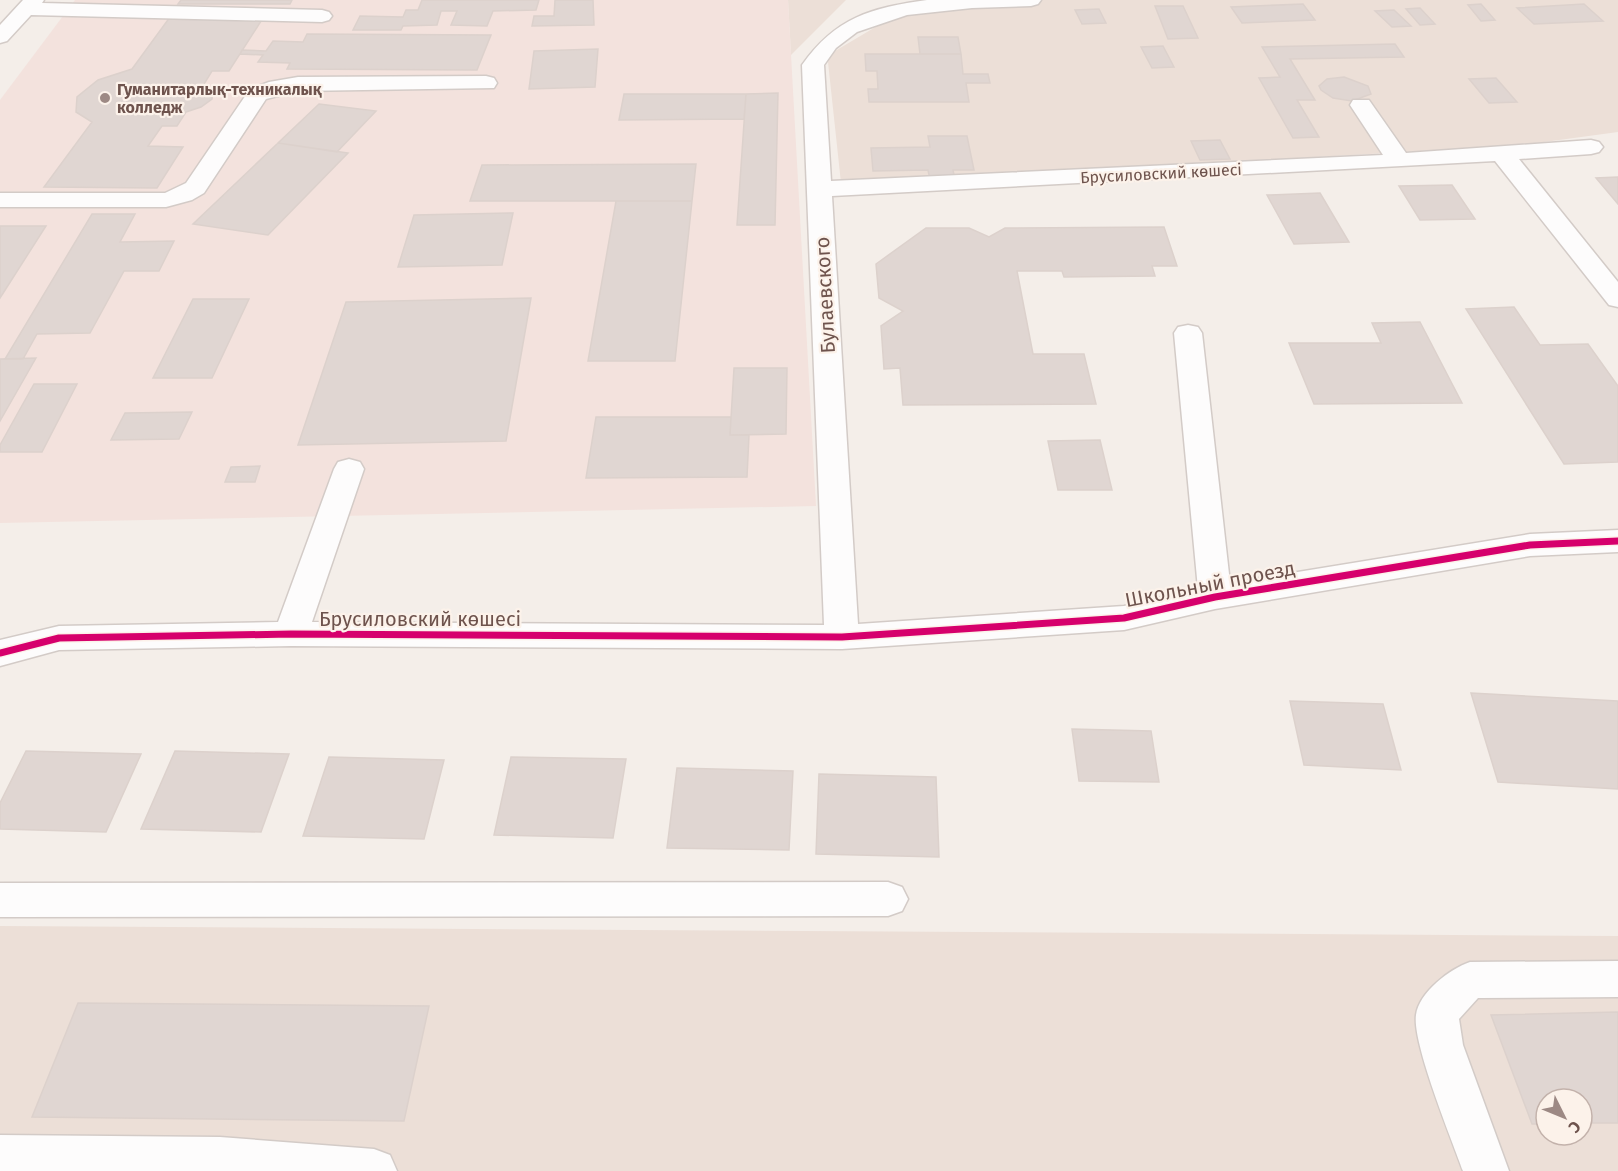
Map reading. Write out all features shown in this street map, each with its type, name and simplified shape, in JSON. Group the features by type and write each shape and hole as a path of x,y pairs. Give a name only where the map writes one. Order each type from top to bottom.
{"street":[{"name":"Булаевского","path":"842,638 813,65 820,48 829,37 853,20 877,10 901,5 1030,0"},
{"path":"0,37 30,5 322,16"},
{"path":"0,200 166,200 183,195 201,181 258,94 269,89 298,84 486,83"},
{"path":"1360,105 1399,161"},
{"name":"Брусиловский көшесі","path":"820,189 1399,161 1591,147"},
{"path":"1502,154 1618,299"},
{"path":"1188,333 1215,597"},
{"path":"291,634 349,469"},
{"name":"Школьный проезд","path":"842,638 1124,618 1215,597 1530,546 1618,542"},
{"name":"Брусиловский көшесі","path":"0,653 20,646 59,638 291,634 842,638"},
{"path":"0,900 888,899"},
{"path":"1486,1171 1441,1045 1437,1014 1453,993 1470,980 1618,980"},
{"path":"0,1157 220,1159 374,1171"}],"shaded area":[{"path":"75,0 788,0 816,506 0,523 0,100"},
{"path":"788,0 846,0 791,55"},
{"path":"921,0 1618,0 1618,132 1514,146 841,183 828,62 830,54"},
{"path":"0,926 1618,936 1618,1171 0,1171"}],"building":[{"path":"181,0 292,0 290,4 178,4"},
{"path":"422,0 539,0 536,10 493,11 487,26 451,25 457,11 441,11 437,25 403,26 401,30 353,30 360,16 403,17 406,10 418,10"},
{"path":"555,0 593,0 594,25 532,26 534,16 554,16"},
{"path":"1303,4 1315,20 1242,23 1231,7"},
{"path":"1481,4 1495,20 1481,21 1468,5"},
{"path":"1584,4 1603,21 1534,24 1517,8"},
{"path":"1155,6 1183,6 1198,38 1168,39"},
{"path":"1420,8 1435,24 1420,25 1406,9"},
{"path":"1099,9 1106,23 1082,24 1075,10"},
{"path":"1394,10 1411,26 1392,27 1375,11"},
{"path":"170,17 263,18 229,71 212,71 204,84 213,91 212,99 201,107 186,112 177,126 162,126 148,146 183,147 157,188 44,187 92,122 76,112 77,97 98,80 132,69"},
{"path":"307,34 491,35 477,70 287,69 290,63 258,62 263,55 240,54 242,50 266,51 273,41 303,42"},
{"path":"918,37 958,37 961,54 920,54"},
{"path":"1395,44 1404,57 1290,59 1315,100 1297,100 1319,137 1293,138 1259,78 1280,77 1262,47"},
{"path":"1163,46 1174,67 1152,68 1141,47"},
{"path":"598,49 595,87 529,89 534,51"},
{"path":"865,54 961,54 963,74 988,74 990,83 966,83 969,102 869,102 868,89 878,89 877,71 866,71"},
{"path":"1344,77 1368,86 1371,94 1352,101 1333,98 1319,86 1327,79"},
{"path":"1496,78 1517,102 1489,103 1469,79"},
{"path":"778,93 775,225 737,225 746,94"},
{"path":"624,94 746,94 744,119 619,120"},
{"path":"319,104 376,111 337,152 278,143"},
{"path":"928,136 967,136 974,170 953,170 955,180 930,180 928,170 873,171 871,148 930,147"},
{"path":"1220,140 1230,159 1200,160 1191,141"},
{"path":"278,143 348,153 268,235 193,224"},
{"path":"696,164 692,201 470,201 482,165"},
{"path":"1618,177 1618,204 1596,178"},
{"path":"1452,185 1475,219 1420,220 1399,186"},
{"path":"1320,193 1349,242 1294,244 1267,195"},
{"path":"616,201 692,201 675,361 588,361"},
{"path":"513,213 502,265 398,267 414,215"},
{"path":"92,214 135,214 120,242 174,241 159,271 124,271 90,333 37,334 23,359 5,359"},
{"path":"0,226 46,226 0,298"},
{"path":"1164,227 1177,266 1152,266 1155,276 1064,277 1062,271 1017,271 1033,354 1084,354 1096,404 903,405 900,368 884,369 881,326 903,311 879,298 876,264 926,228 969,228 989,237 1005,228"},
{"path":"531,298 506,441 298,445 346,302"},
{"path":"193,299 249,299 212,378 153,378"},
{"path":"1514,307 1540,345 1588,344 1618,386 1618,462 1564,464 1466,309"},
{"path":"1420,322 1462,403 1314,404 1289,343 1381,343 1372,323"},
{"path":"36,358 0,421 0,359"},
{"path":"734,368 787,368 786,434 730,435"},
{"path":"34,384 77,384 42,452 0,452 0,445"},
{"path":"192,412 179,439 111,440 125,413"},
{"path":"596,417 731,417 730,435 749,435 747,477 586,478"},
{"path":"1100,440 1112,490 1058,490 1048,441"},
{"path":"260,466 255,482 225,482 231,467"},
{"path":"1471,693 1618,701 1618,789 1498,782"},
{"path":"1290,701 1383,704 1401,770 1304,765"},
{"path":"1072,729 1151,731 1159,782 1079,781"},
{"path":"26,751 141,754 106,832 0,829 0,803"},
{"path":"175,751 289,754 261,832 141,829"},
{"path":"329,757 444,760 424,839 303,836"},
{"path":"511,757 626,759 613,838 494,835"},
{"path":"677,768 793,771 789,850 667,848"},
{"path":"819,774 936,777 939,857 816,854"},
{"path":"78,1003 429,1006 404,1121 32,1117"},
{"path":"1618,1012 1618,1123 1594,1123 1594,1087 1534,1087 1534,1124 1532,1124 1491,1015"}],"cycle path":[{"path":"0,653 20,646 59,638 291,634 842,637 1124,618 1215,597 1530,545 1618,541"}],"place":[{"name":"Гуманитарлық-техникалық колледж","path":"105,98"}]}
